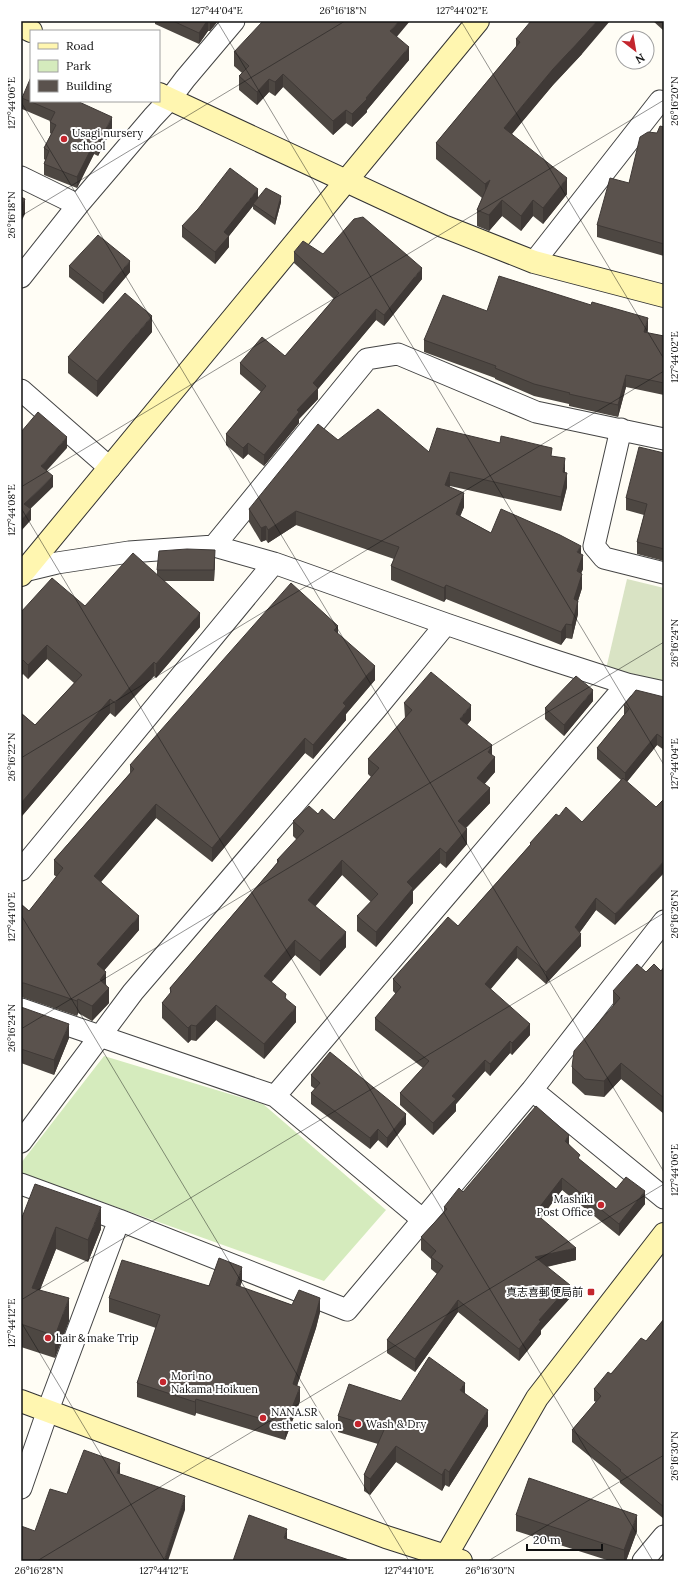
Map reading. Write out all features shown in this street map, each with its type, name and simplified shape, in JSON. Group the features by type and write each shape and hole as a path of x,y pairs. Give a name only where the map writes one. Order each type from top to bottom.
{"street":[{"path":"21,277 78,205 152,117 164,96 185,78 234,21"},
{"path":"22,573 478,21"},
{"path":"21,26 30,30"},
{"path":"164,96 443,226 534,262 664,296"},
{"path":"534,262 663,100"},
{"path":"21,177 78,205"},
{"path":"214,546 368,359 398,354 536,412 664,439"},
{"path":"21,390 110,468"},
{"path":"621,430 594,546 604,558 664,573"},
{"path":"22,573 57,563 129,552 214,546 274,563 446,624 627,684 664,692"},
{"path":"21,870 274,563"},
{"path":"21,1142 101,1037 133,992 371,715 446,624"},
{"path":"275,1096 627,684"},
{"path":"21,1184 118,1220 346,1310 532,1090 664,921"},
{"path":"21,1009 275,1096 423,1220"},
{"path":"532,1090 664,1198"},
{"path":"21,1488 118,1220"},
{"path":"21,1401 386,1537 450,1559 537,1398 664,1234"},
{"path":"643,1561 664,1536"}],"green space":[{"path":"627,579 664,588 664,681 606,669"},
{"path":"104,1056 263,1104 386,1210 324,1281 21,1173 21,1163"}],"building":[{"path":"173,21 207,21 199,33"},
{"path":"263,21 399,21 390,31 409,47 366,98 367,99 352,114 346,110 333,121 283,74 275,82 269,79 257,92 239,76 249,66 234,52"},
{"path":"531,21 597,21 553,69 504,128 567,178 543,208 533,200 521,216 502,200 489,215 477,210 490,180 485,184 436,143 520,42 516,39"},
{"path":"30,79 30,101 22,98"},
{"path":"31,102 79,102 112,117 98,145 94,143 77,177 44,164 49,151 44,148 56,125 50,122 55,112"},
{"path":"660,126 664,127 664,244 597,225 610,178 629,183 640,137 648,132 657,133"},
{"path":"230,168 258,189 224,232 229,236 215,252 182,226 198,209"},
{"path":"266,188 281,196 275,219 253,204"},
{"path":"21,197 25,199 21,208"},
{"path":"363,217 422,268 384,315 376,309 313,383 318,388 297,410 299,412 264,455 248,443 243,448 226,434 266,386 240,363 262,337 285,356 339,293 294,252 303,241 323,254 354,219"},
{"path":"98,235 130,261 103,293 69,266"},
{"path":"499,276 591,305 592,302 648,318 644,332 664,336 664,383 626,375 618,405 569,394 570,393 534,384 495,368 496,366 424,340 443,295 487,311"},
{"path":"125,293 152,316 97,381 68,357"},
{"path":"378,409 429,452 437,428 500,443 501,436 552,448 551,456 565,458 563,472 567,473 561,497 450,472 445,485 464,493 456,514 491,533 501,509 581,546 577,552 583,555 577,571 582,574 574,599 578,601 572,625 566,624 561,632 446,585 444,588 391,566 399,547 296,511 268,530 266,526 261,528 249,509 318,424 338,440"},
{"path":"38,412 67,437 41,466 53,476 24,504 31,509 21,520 21,432"},
{"path":"639,447 664,453 664,549 637,542 647,504 626,498"},
{"path":"187,549 215,550 214,570 157,570 159,551"},
{"path":"133,553 200,613 156,664 154,662 115,703 110,699 21,802 21,713 35,725 82,675 47,645 28,665 23,660 21,662 21,612 52,578 85,606"},
{"path":"291,583 338,626 334,630 375,666 343,703 346,706 313,745 305,738 212,848 156,804 94,876 139,916 97,964 106,972 100,980 109,988 92,1006 78,999 77,1001 21,983 21,904 29,911 63,868 54,860 134,769 130,765"},
{"path":"431,672 471,705 460,719 492,745 488,752 495,757 477,778 490,788 458,821 467,829 446,853 440,848 407,882 413,888 376,932 357,916 378,894 342,860 308,900 346,932 320,961 295,940 264,976 286,994 285,998 296,1007 264,1044 216,1005 196,1026 191,1025 188,1028 162,1003 171,992 170,988 279,861 277,860 304,831 293,821 309,806 318,814 322,809 334,820 379,768 368,759 412,710 404,703"},
{"path":"576,676 593,690 564,725 545,708"},
{"path":"636,690 664,697 664,739 657,734 625,773 597,748 629,709 624,705"},
{"path":"623,778 656,807 664,799 664,861 615,914 596,898 575,927 581,934 546,972 517,946 485,984 530,1024 512,1043 510,1041 490,1064 485,1060 452,1096 456,1099 433,1123 400,1093 429,1061 375,1018 401,987 393,979 448,917 458,926 556,814 559,816 566,807 582,822"},
{"path":"637,964 646,972 654,964 661,971 664,967 664,1098 621,1063 604,1081 585,1079 572,1067 574,1051 620,998 613,991"},
{"path":"21,1007 69,1024 54,1060 21,1049"},
{"path":"330,1052 406,1114 387,1138 378,1129 370,1138 311,1093 320,1083 311,1075"},
{"path":"536,1106 569,1135 565,1141 580,1155 578,1158 616,1189 626,1177 645,1191 619,1224 562,1178 535,1213 576,1248 535,1257 570,1285 539,1320 541,1321 519,1349 458,1300 415,1359 387,1340 443,1266 431,1257 436,1251 421,1237 447,1209 444,1207 459,1188 463,1192"},
{"path":"35,1184 101,1207 88,1240 56,1227 32,1288 69,1298 55,1336 21,1324 21,1220"},
{"path":"219,1258 242,1267 236,1285 292,1305 299,1290 320,1298 293,1384 300,1387 285,1426 196,1399 195,1402 137,1383 160,1315 109,1298 122,1260 209,1286"},
{"path":"664,1319 664,1507 572,1430 601,1396 594,1389 608,1372 611,1374 641,1338 646,1341"},
{"path":"429,1357 465,1383 460,1390 488,1410 449,1472 445,1469 442,1475 396,1446 370,1479 364,1475 384,1430 338,1416 349,1384 401,1401"},
{"path":"84,1450 120,1463 117,1473 185,1496 164,1561 21,1561 21,1526 35,1531 50,1489 67,1494"},
{"path":"529,1478 637,1515 624,1550 516,1515"},
{"path":"249,1515 287,1529 284,1538 352,1561 233,1561"}],"place":[{"name":"Usagi nursery school","path":"64,139"},
{"name":"Mashiki Post Office","path":"601,1205"},
{"name":"真志喜郵便局前","path":"591,1292"},
{"name":"hair＆make Trip","path":"48,1338"},
{"name":"Mori no Nakama Hoikuen","path":"163,1382"},
{"name":"NANA.SR esthetic salon","path":"263,1418"},
{"name":"Wash & Dry","path":"358,1424"}]}
